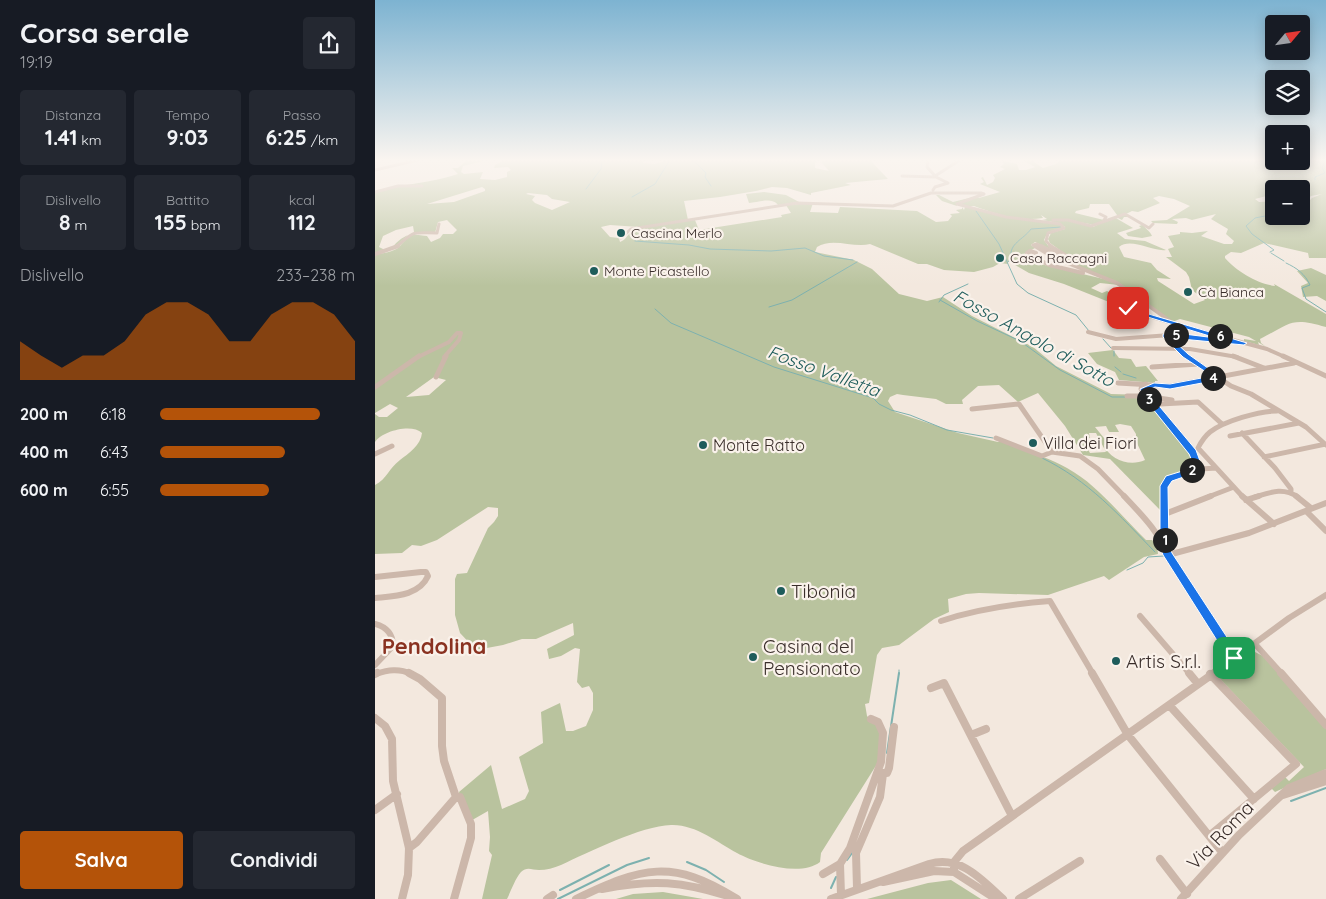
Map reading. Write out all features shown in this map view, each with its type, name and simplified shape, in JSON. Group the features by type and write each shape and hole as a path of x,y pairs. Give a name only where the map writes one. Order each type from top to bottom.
{"street":[{"path":"621,238 630,229 795,202"},
{"path":"819,202 893,206 906,202"},
{"path":"960,202 957,204 963,207 974,207 1006,217 1057,223 1065,228 1051,231 1045,238 1051,246 1065,255 1061,256 1037,244 1033,245 1053,258 1106,278 1131,292 1174,324"},
{"path":"1100,214 1106,217 1104,220"},
{"path":"1039,220 1062,220 1091,226 1126,214 1149,228 1153,224"},
{"path":"375,254 397,247 405,237 413,233 437,233 439,224"},
{"path":"1035,253 1030,251 1027,253 1049,265 1106,278"},
{"path":"1123,308 1267,349 1291,362 1326,376"},
{"path":"1088,332 1115,339 1184,336 1244,343"},
{"path":"375,387 424,353 449,342 457,333 461,333 459,340 444,358 436,377"},
{"path":"1166,336 1185,356 1231,386 1258,398 1273,411 1312,431 1326,444"},
{"path":"1113,348 1176,347 1239,358 1265,368"},
{"path":"1127,396 1154,385 1170,386 1218,378 1291,362"},
{"path":"1152,366 1200,364"},
{"path":"1118,383 1130,383 1172,400"},
{"path":"1144,388 1193,453 1196,461 1194,467 1187,474 1174,476 1164,486 1165,545 1168,555 1234,658"},
{"path":"1160,404 1198,402 1222,424"},
{"path":"972,409 1019,404 1052,452"},
{"path":"1187,446 1198,446 1215,427 1222,424 1273,411"},
{"path":"1230,436 1299,423"},
{"path":"1242,434 1283,477 1291,492 1326,531"},
{"path":"997,440 1042,456 1052,452 1084,457 1117,487 1165,545"},
{"path":"1264,457 1326,444"},
{"path":"375,454 392,446"},
{"path":"1198,446 1199,451 1246,500 1274,524"},
{"path":"1194,467 1201,469 1216,468"},
{"path":"1165,514 1234,487"},
{"path":"1246,500 1278,490 1291,492"},
{"path":"1168,555 1222,541 1326,504"},
{"path":"375,577 421,572 426,572 428,576 427,582 419,589 375,598"},
{"path":"954,872 954,862 963,851 1170,706 1210,674 1255,644 1289,618 1326,596"},
{"path":"941,621 961,613 1003,605 1049,601 1128,735 1222,852"},
{"path":"1141,616 1198,684"},
{"path":"375,624 385,627 394,641 393,646 375,665"},
{"path":"1255,644 1326,724"},
{"path":"375,674 387,670 403,670 420,679 442,698 442,746 444,760 456,797 417,842 409,848"},
{"path":"1209,836 1296,764 1210,674"},
{"path":"931,688 944,683 1012,816"},
{"path":"1170,706 1253,799"},
{"path":"375,718 390,732 392,739 393,781 409,848 407,875 402,899"},
{"path":"857,888 856,853 882,789 880,773 883,733 878,722 871,719"},
{"path":"880,773 887,773 889,768 894,727"},
{"path":"971,735 987,729"},
{"path":"841,895 840,869 880,773"},
{"name":"Via Roma","path":"1184,896 1222,852 1289,788 1326,773"},
{"name":"Via Roma","path":"1283,795 1326,782"},
{"path":"375,810 397,794"},
{"path":"454,898 471,838 471,824 460,797 456,797"},
{"path":"1160,859 1184,896"},
{"path":"1019,899 1080,861"},
{"path":"831,899 867,884 929,864 954,862 978,877 1003,899"},
{"path":"823,874 840,869"},
{"path":"867,884 934,871 954,872 996,899"},
{"path":"577,899 592,891 617,885 663,880 686,882 737,899"}],"green space":[{"path":"375,202 434,202 427,204 454,202 534,202 552,210 570,202 684,202 688,220 639,227 610,225 601,227 610,237 619,238 620,242 632,231 662,224 695,220 699,230 782,217 781,215 791,213 786,205 813,203 810,212 838,213 840,207 917,211 936,222 948,221 952,216 950,214 960,213 956,210 962,209 962,207 964,210 965,207 959,205 961,202 1159,202 1160,203 1138,212 1132,211 1126,214 1143,225 1152,236 1142,238 1128,236 1126,233 1141,228 1139,226 1142,225 1130,217 1124,217 1122,220 1116,217 1122,215 1117,215 1109,204 1090,204 1089,208 1076,211 1075,213 1104,220 1095,225 1062,219 1052,220 1070,221 1093,227 1114,217 1133,228 1117,233 1125,239 1145,241 1166,250 1135,244 1124,244 1119,247 1124,257 1151,263 1157,270 1171,279 1157,278 1158,281 1194,304 1205,300 1192,290 1186,272 1166,257 1172,257 1168,249 1174,247 1168,236 1180,234 1180,232 1208,231 1201,236 1224,244 1232,244 1234,241 1226,234 1228,229 1211,219 1216,214 1192,220 1186,218 1172,219 1178,222 1177,224 1153,223 1151,221 1167,220 1190,206 1181,202 1265,202 1265,225 1310,225 1310,202 1326,202 1326,258 1309,258 1308,253 1264,243 1241,253 1231,252 1225,258 1235,268 1248,276 1268,285 1275,286 1274,284 1326,314 1326,327 1305,322 1291,323 1260,339 1261,343 1266,347 1258,342 1259,345 1244,341 1244,339 1256,341 1249,337 1180,319 1172,322 1119,284 1073,265 1035,246 1037,245 1061,257 1068,256 1050,243 1048,239 1051,233 1065,229 1065,227 1059,223 1042,220 1047,219 1041,215 1043,218 1016,218 969,206 1008,218 1060,224 1063,226 1048,232 1044,240 1049,247 1063,255 1035,242 1031,245 1035,248 1022,255 1036,263 1108,280 1119,285 1100,283 1091,288 1102,293 1107,291 1125,300 1119,306 1064,284 1029,273 1008,261 1008,264 1000,263 974,272 944,270 927,264 918,264 870,244 829,243 817,247 815,252 854,260 872,269 899,294 927,301 943,297 972,316 1033,347 1056,366 1111,394 1144,395 1191,452 1193,460 1193,466 1190,469 1163,482 1162,512 1110,459 1083,455 1065,426 1038,393 1018,402 999,385 978,386 962,400 963,404 946,404 936,399 897,394 890,397 888,401 895,412 958,433 1000,441 1067,468 1099,492 1146,540 1152,540 1157,545 1158,554 1144,557 1109,580 1104,576 1048,595 979,593 948,599 949,612 934,619 899,645 882,648 877,655 869,703 865,704 867,716 881,730 877,764 821,853 820,862 812,866 791,869 767,865 737,853 689,827 680,825 659,826 630,835 553,868 542,870 525,869 517,878 507,899 482,899 492,855 489,851 488,811 467,823 459,792 491,765 502,809 525,799 529,791 519,757 543,743 541,712 560,703 566,731 573,731 586,726 593,710 593,693 589,686 582,688 577,682 580,649 575,648 561,656 549,659 547,649 574,635 573,623 536,639 522,639 476,650 460,633 455,615 455,579 457,574 467,573 488,528 498,516 498,508 488,507 437,540 421,546 412,545 402,553 375,554 375,485 382,480 396,463 414,449 422,433 411,429 397,430 384,435 375,442 375,414 379,417 387,417 398,408 390,404 375,413 375,255 397,249 410,236 427,236 431,242 440,238 443,234 453,234 457,230 447,220 438,222 435,233 414,232 413,226 396,230 383,236 379,247 385,250 393,247 399,240 408,235 394,248 375,253","holes":["434,377 446,380 429,395 406,397","1115,425 1131,426 1136,434 1136,441 1145,460 1133,463 1121,461 1107,450 1104,445 1115,444 1112,438 1104,438 1095,427 1106,426 1109,432 1119,432","1089,433 1096,433 1106,452 1090,453 1082,439 1090,438"]},
{"path":"773,202 799,202 778,205"},
{"path":"945,202 959,202 956,204 957,206"},
{"path":"1311,268 1326,275 1326,301 1317,296 1303,297 1301,286 1308,283 1297,271"},
{"path":"1113,350 1119,358 1131,359 1136,367 1146,366 1158,381 1155,381 1155,383 1119,380 1115,372 1097,364 1088,353"},
{"path":"1255,652 1263,656 1326,727 1326,769 1275,792 1271,788 1285,777 1289,781 1304,767 1219,678"},
{"path":"951,880 981,899 867,899 928,883"},
{"path":"663,892 703,899 616,899 633,894"}],"waterway":[{"path":"976,211 999,244 1017,284 1028,293 1076,315 1089,331"},
{"path":"1265,216 1255,218 1246,226 1252,234 1274,250 1270,252"},
{"path":"1008,262 1014,245 1031,229 1062,227"},
{"path":"635,241 689,245 710,249 771,251 805,248 824,256 853,260"},
{"path":"1271,253 1284,261"},
{"path":"769,307 792,300 857,262"},
{"path":"1286,263 1294,267 1308,281 1310,285 1302,288 1306,299 1326,312"},
{"path":"940,300 944,295 968,284"},
{"name":"Fosso Angolo di Sotto","path":"940,300 977,321 1020,341 1060,370 1112,397 1126,397"},
{"name":"Fosso Valletta","path":"655,309 671,323 774,367 873,398 879,404 891,410 910,415 947,430 993,438"},
{"path":"1103,339 1111,348"},
{"path":"1114,351 1114,356"},
{"path":"1115,367 1121,372"},
{"path":"1123,374 1136,378"},
{"name":"Fosso Valletta","path":"1042,458 1059,467 1089,488 1116,512 1155,552"},
{"path":"1127,570 1143,563 1148,557 1164,556"},
{"path":"887,753 899,673"},
{"path":"1291,801 1326,788"},
{"path":"847,860 852,853"},
{"path":"558,899 627,865 649,858"},
{"path":"687,862 706,870 724,882"},
{"path":"560,890 609,865"},
{"path":"831,888 836,877"}],"place":[{"name":"Cascina Merlo","path":"621,233"},
{"name":"Casa Raccagni","path":"1000,258"},
{"name":"Monte Picastello","path":"594,271"},
{"name":"Cà Bianca","path":"1188,292"},
{"name":"Villa dei Fiori","path":"1033,443"},
{"name":"Monte Ratto","path":"703,445"},
{"name":"Tibonia","path":"781,591"},
{"name":"Casina del Pensionato","path":"753,657"},
{"name":"Artis S.r.l.","path":"1116,661"}],"district":[{"name":"Pendolina","path":"434,646"}],"route":[{"path":"1128,308 1174,324 1244,343 1184,336 1165,336 1185,356 1200,364 1218,378 1170,386 1154,385 1144,389 1145,394 1193,453 1196,461 1192,471 1169,478 1164,486 1165,545 1168,555 1234,658"}]}
